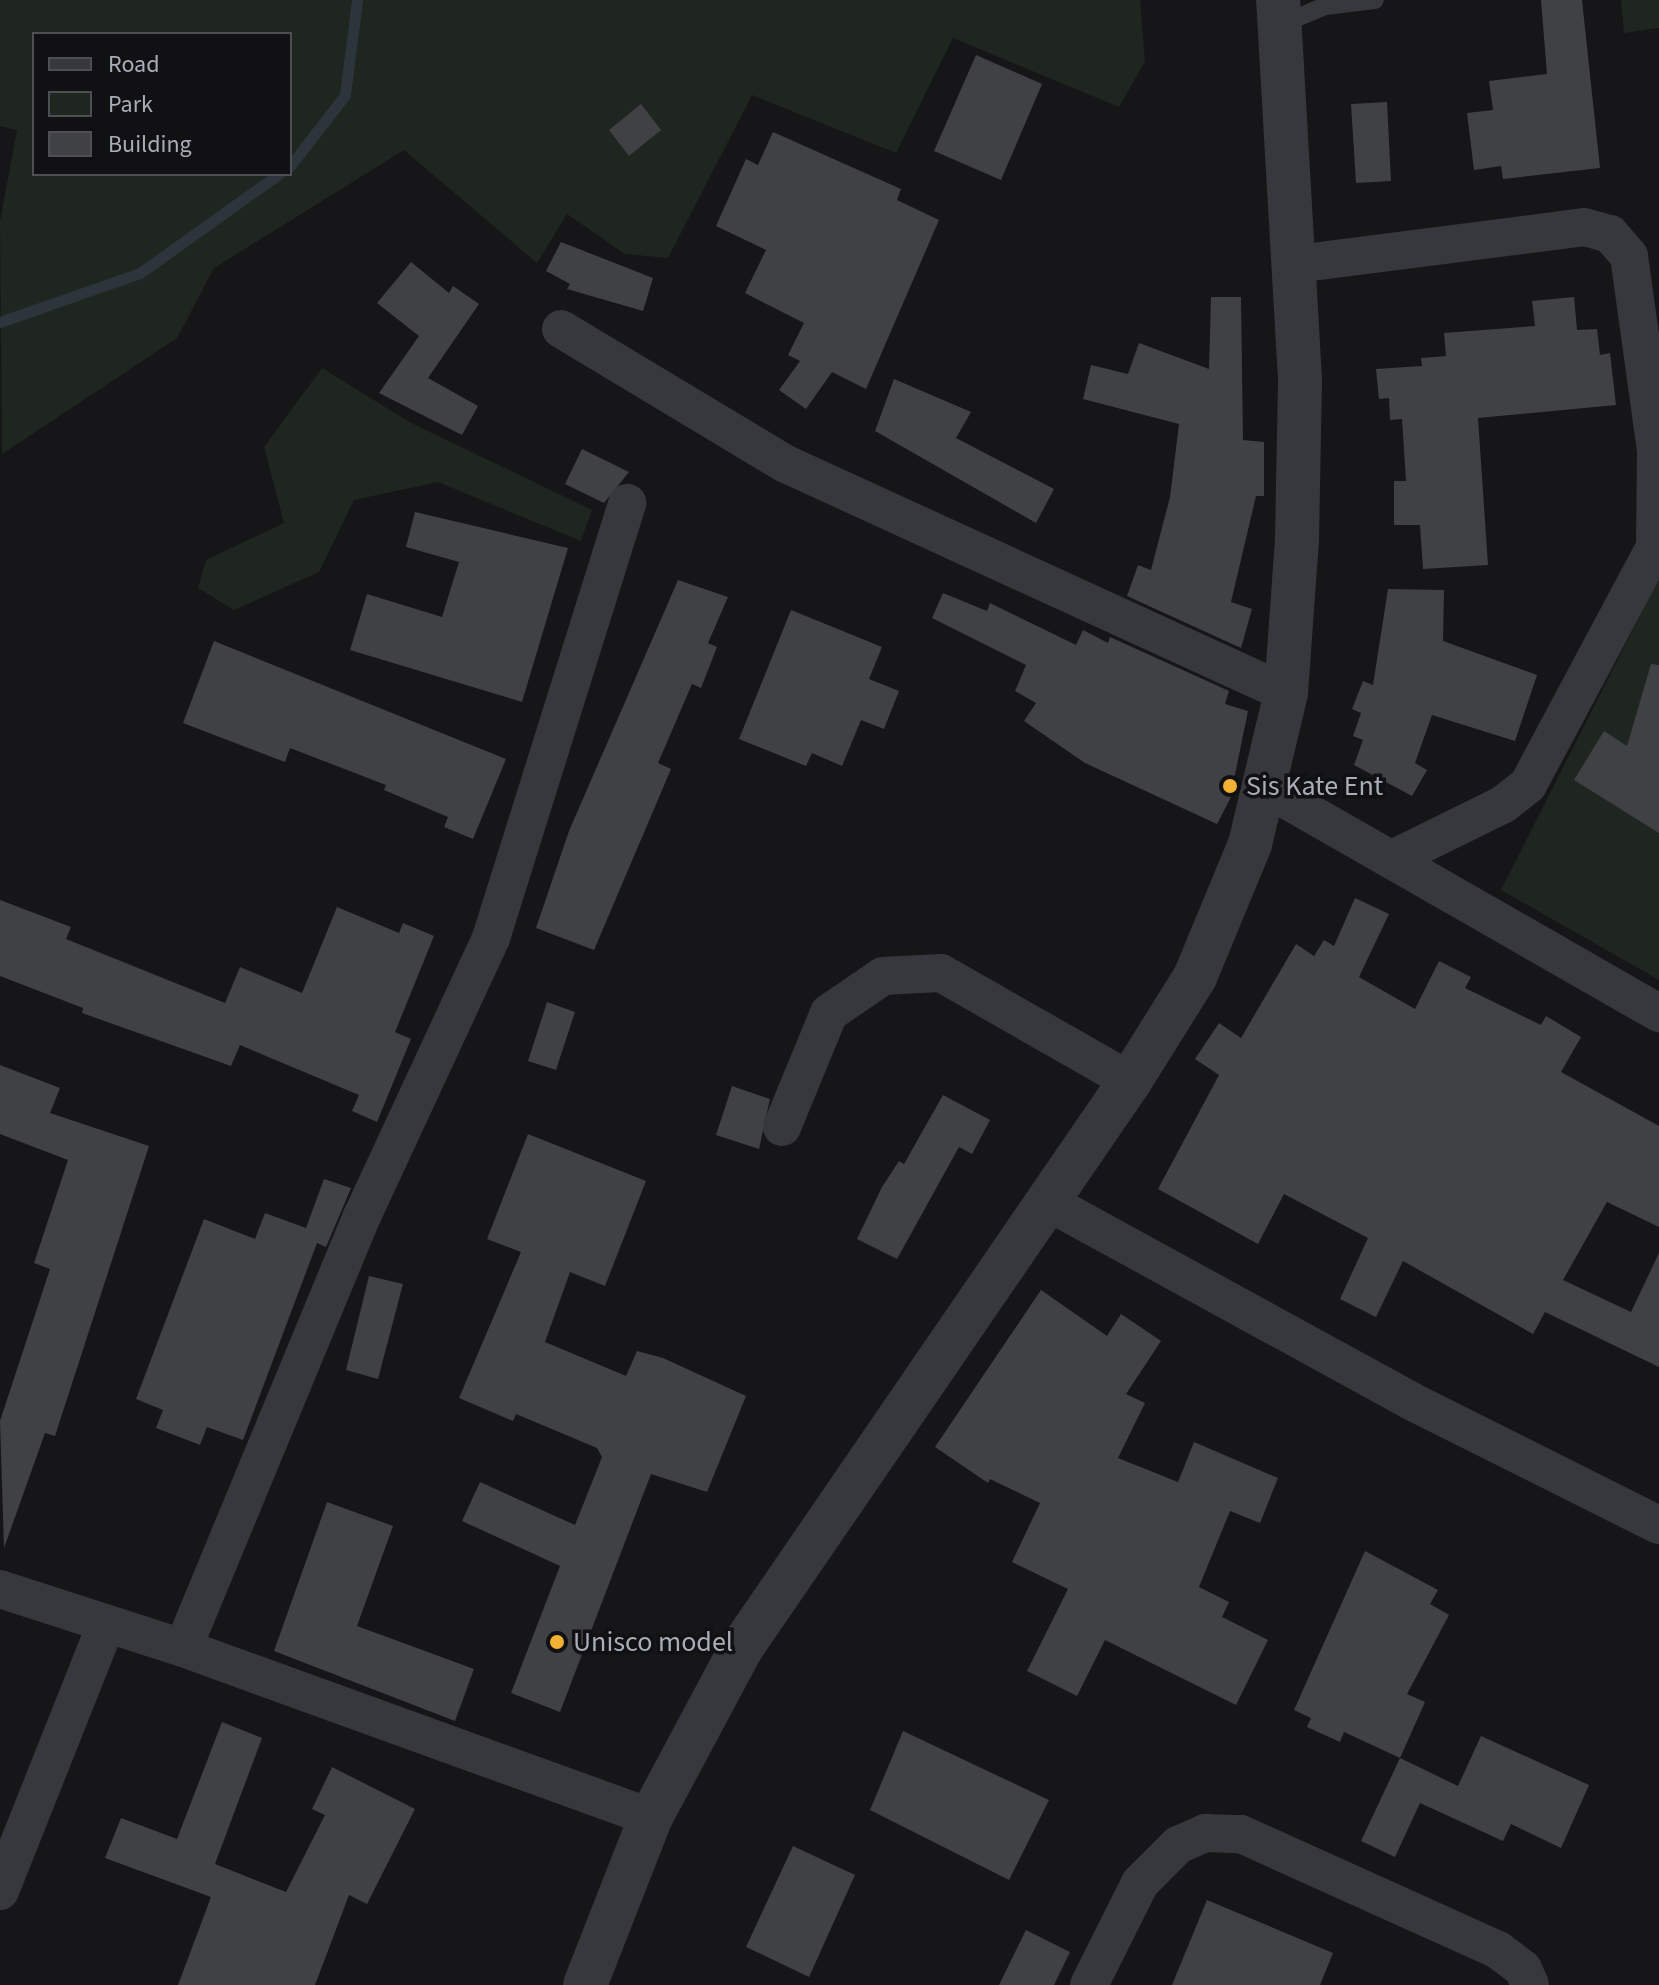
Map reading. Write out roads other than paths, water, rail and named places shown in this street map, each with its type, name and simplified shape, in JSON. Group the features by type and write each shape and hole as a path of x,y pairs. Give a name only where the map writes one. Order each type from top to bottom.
{"street":[{"path":"585,1985 651,1817 740,1650 1130,1081 1218,930 1266,788 1286,693 1297,539 1296,264 1279,13"},
{"path":"1296,264 1584,227 1610,234 1629,256 1656,450 1655,547 1528,785 1504,804 1392,859"},
{"path":"561,329 786,464 1286,693"},
{"path":"183,1648 363,1214 491,938 627,503"},
{"path":"1266,788 1659,1013"},
{"path":"782,1127 829,1013 883,976 941,973 1130,1081"},
{"path":"1046,1201 1411,1401 1659,1525"},
{"path":"0,1589 183,1648 651,1817"},
{"path":"0,1891 106,1625"},
{"path":"1089,1985 1140,1883 1178,1845 1205,1833 1241,1834 1498,1950 1523,1969 1530,1985"}],"lane":[{"path":"1279,13 1324,3 1375,0"}],"waterway":[{"path":"292,163 345,95 357,0"},
{"path":"0,322 140,273 276,176"}],"place":[{"name":"Sis Kate Ent","path":"1230,786"},
{"name":"Unisco model","path":"557,1642"}]}
